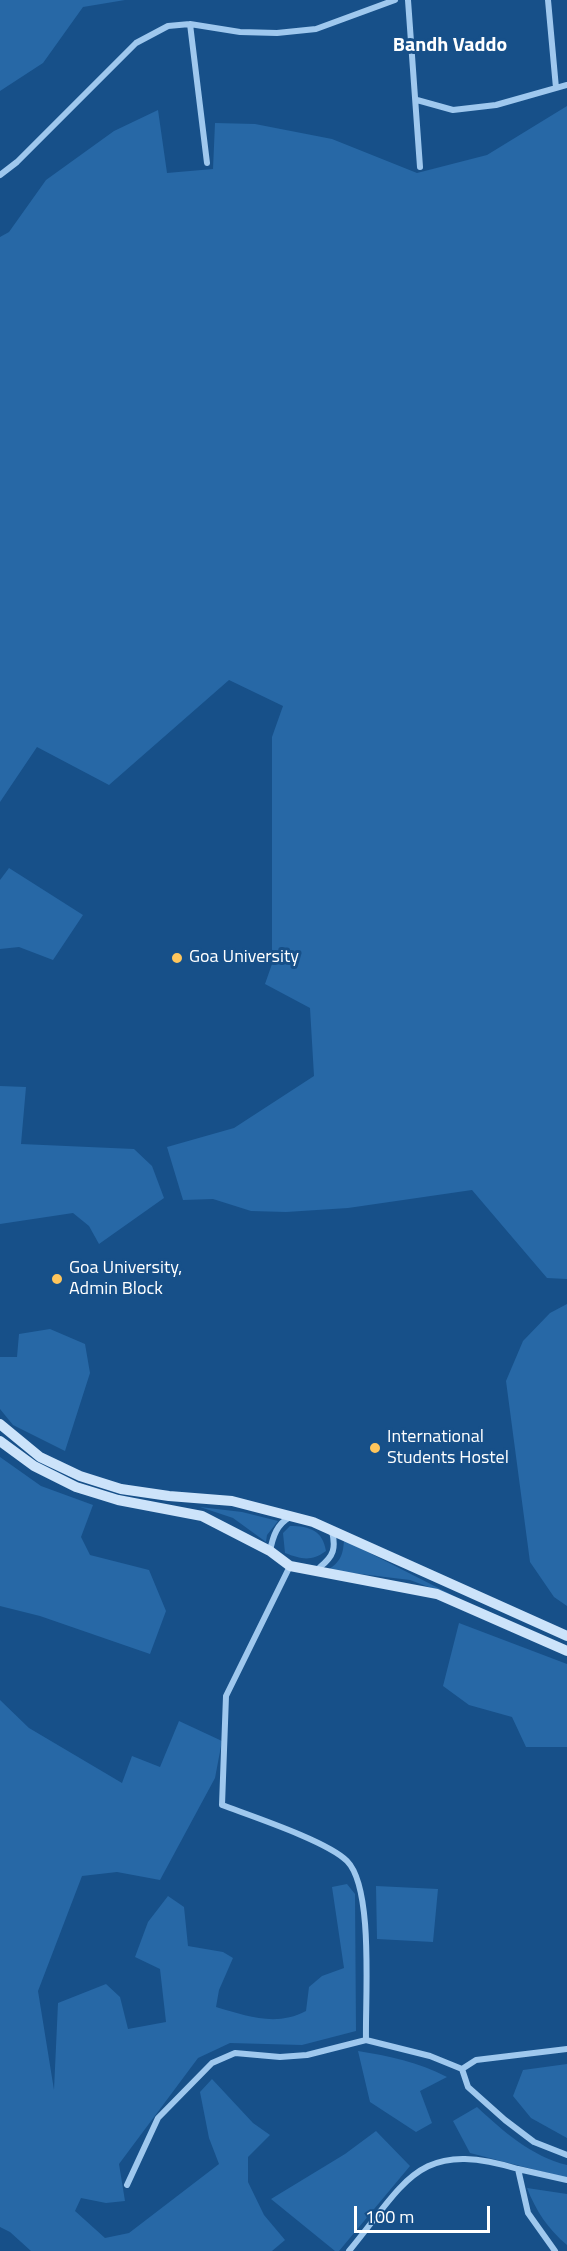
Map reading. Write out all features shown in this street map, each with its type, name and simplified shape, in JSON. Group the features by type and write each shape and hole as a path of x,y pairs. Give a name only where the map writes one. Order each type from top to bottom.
{"main road":[{"path":"0,1424 40,1456 80,1476 121,1488 169,1496 232,1501 293,1516 332,1530 567,1636"},
{"path":"0,1441 34,1466 76,1487 118,1500 202,1516 270,1551 290,1566 437,1594 567,1651"},
{"path":"304,1570 320,1567"}],"street":[{"path":"0,175 17,162 136,43 168,26 190,24 240,32 277,33 316,29 395,0"},
{"path":"408,0 417,100 420,167"},
{"path":"548,0 556,88"},
{"path":"190,24 207,163"},
{"path":"417,100 453,110 495,105 567,85"},
{"path":"270,1551 273,1536 281,1522 293,1516"},
{"path":"320,1567 334,1554 336,1544 332,1530"},
{"path":"290,1566 226,1696 222,1805 329,1848 347,1861 358,1879 363,1900 366,2040"},
{"path":"127,2185 158,2118 212,2063 235,2053 280,2057 307,2055 366,2040 430,2055 462,2069 468,2087 505,2120 534,2142 567,2155"},
{"path":"462,2069 476,2060 567,2049"},
{"path":"349,2251 410,2177 426,2166 448,2158 493,2162 567,2180"},
{"path":"518,2169 522,2198 528,2212 555,2251"}],"shaded area":[{"path":"0,0 125,0 83,7 43,63 0,91"},
{"path":"567,106 567,1279 547,1278 472,1190 348,1208 286,1212 251,1211 213,1199 183,1200 167,1147 234,1128 314,1076 310,1008 265,984 272,964 272,737 283,706 229,680 109,785 37,747 0,802 0,237 9,232 46,180 114,131 158,110 167,173 213,169 215,123 255,124 332,139 417,173 487,155"},
{"path":"9,868 83,915 53,960 19,947 0,949 0,880"},
{"path":"0,1086 26,1087 21,1144 134,1149 152,1166 164,1198 99,1244 89,1226 73,1213 0,1224"},
{"path":"567,1304 567,1606 554,1597 530,1562 506,1381 523,1341 550,1313"},
{"path":"50,1329 85,1344 90,1373 65,1451 13,1425 0,1409 0,1357 17,1357 19,1334"},
{"path":"0,1457 41,1486 93,1505 81,1537 90,1555 149,1570 166,1611 150,1654 40,1616 0,1606"},
{"path":"200,1507 242,1512 278,1521 267,1535 266,1542 233,1518"},
{"path":"290,1526 304,1527 319,1534 326,1551 311,1558 296,1557 285,1553 283,1533"},
{"path":"344,1540 458,1598 410,1580 328,1570 336,1564 340,1557"},
{"path":"459,1623 567,1664 567,1747 526,1747 512,1717 469,1705 443,1686"},
{"path":"0,1700 29,1728 122,1783 132,1756 160,1767 179,1721 222,1741 215,1778 160,1880 117,1872 82,1876 38,1991 54,2090 58,2003 106,1984 120,1997 128,2029 166,2022 160,1969 135,1957 148,1922 168,1896 184,1907 188,1946 223,1952 233,1958 219,1990 216,2007 250,2016 273,2019 295,2016 306,2011 309,1987 322,1976 344,1968 332,1887 347,1884 355,1894 356,2031 302,2045 230,2043 198,2058 119,2164 125,2201 106,2203 81,2198 75,2211 105,2238 129,2233 219,2164 209,2138 200,2092 212,2079 253,2123 270,2135 248,2157 248,2182 264,2215 285,2240 272,2251 31,2251 10,2232 0,2227"},
{"path":"376,1886 438,1889 433,1942 377,1939"},
{"path":"358,2051 403,2060 447,2077 420,2091 432,2123 416,2132 370,2102"},
{"path":"567,2064 567,2138 531,2118 513,2096 523,2070"},
{"path":"477,2107 508,2134 530,2149 567,2165 567,2178 470,2153 453,2121"},
{"path":"376,2131 410,2166 339,2251 335,2251 271,2199 345,2154"},
{"path":"527,2188 567,2194 567,2245 543,2219"}],"place":[{"name":"Goa University","path":"177,958"},
{"name":"Goa University, Admin Block","path":"57,1279"},
{"name":"International Students Hostel","path":"375,1448"}],"district":[{"name":"Bandh Vaddo","path":"450,46"}]}
